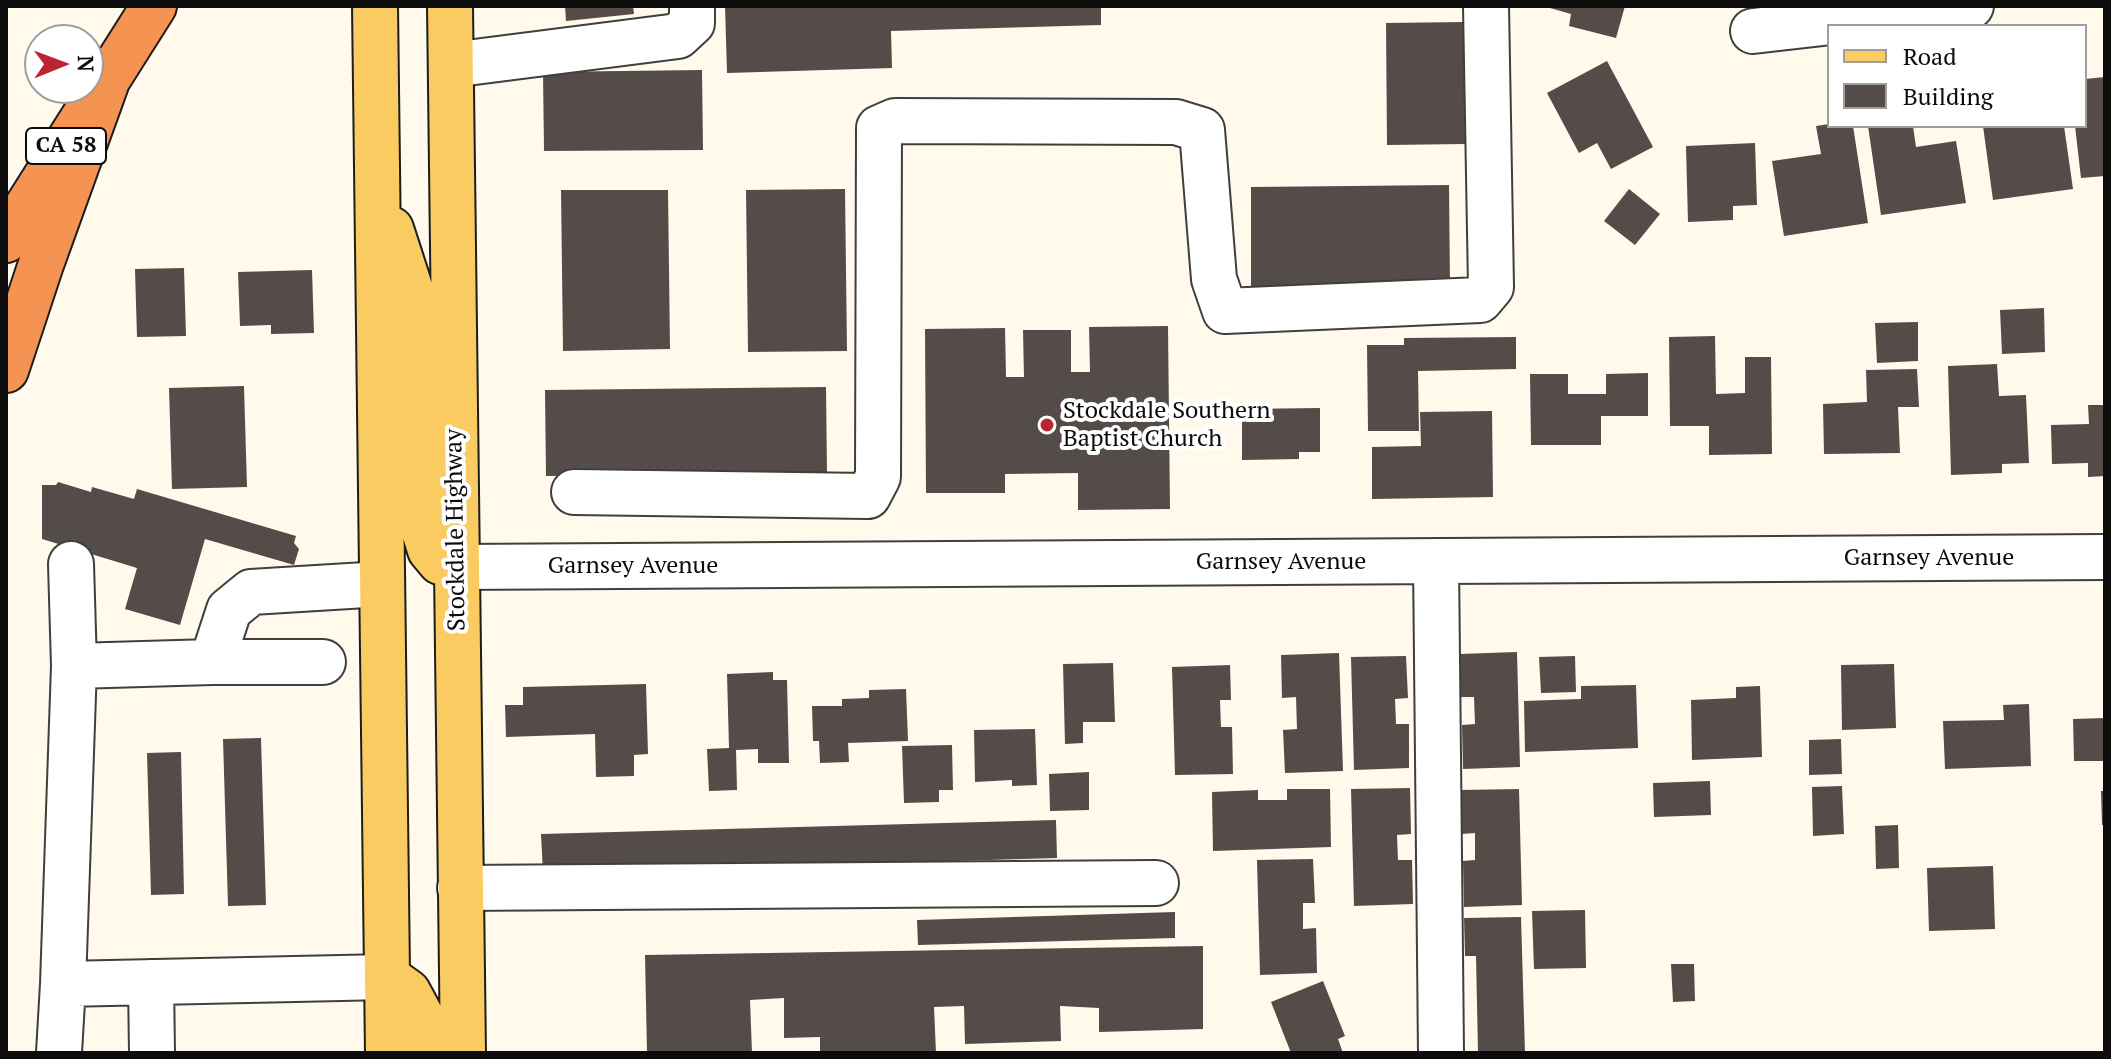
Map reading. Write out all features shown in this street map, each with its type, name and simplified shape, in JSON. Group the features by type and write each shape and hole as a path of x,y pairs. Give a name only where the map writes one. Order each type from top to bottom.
{"highway":[{"name":"CA 58","path":"6,240 154,6"},
{"path":"6,370 41,264 116,66"}],"main road":[{"path":"375,6 388,1053"},
{"name":"Stockdale Highway","path":"450,6 463,1053"},
{"path":"378,193 413,297 417,335 420,495 425,534 430,550 440,562 456,567"},
{"path":"387,977 408,992 421,1016 426,1053"}],"street":[{"path":"451,65 678,36 692,23 692,6"},
{"path":"873,565 868,496 878,477 879,128 895,121 1176,122 1202,130 1214,279 1225,311 1480,300 1491,287 1486,6"},
{"path":"1753,31 1971,6"},
{"path":"574,492 868,496"},
{"name":"Garnsey Avenue","path":"456,567 2105,557"},
{"path":"1436,561 1441,1053"},
{"path":"59,1053 74,666 71,564"},
{"path":"212,662 229,610 251,592 382,584"},
{"path":"74,666 323,662"},
{"path":"460,888 1156,883"},
{"path":"63,984 387,977"},
{"path":"151,982 152,1053"}],"building":[{"path":"565,6 633,6 634,14 566,21"},
{"path":"725,6 1101,6 1101,25 891,31 892,68 727,73"},
{"path":"1543,6 1625,6 1616,38 1569,26 1571,14"},
{"path":"1464,22 1465,144 1387,145 1386,23"},
{"path":"1607,61 1653,147 1611,169 1597,143 1579,153 1547,93"},
{"path":"702,70 703,150 544,151 543,72"},
{"path":"2105,77 2105,176 2081,178 2075,128 2087,128 2087,79"},
{"path":"1816,126 1853,128 1868,223 1784,236 1772,161 1821,154"},
{"path":"1868,128 1913,128 1916,147 1956,141 1966,203 1881,215"},
{"path":"1983,128 2064,128 2073,189 1993,200"},
{"path":"1755,143 1757,205 1733,206 1733,220 1688,222 1686,146"},
{"path":"1449,185 1450,288 1251,290 1251,187"},
{"path":"845,189 847,351 748,352 746,190"},
{"path":"1629,189 1660,214 1635,245 1604,221"},
{"path":"561,190 668,190 670,349 563,351"},
{"path":"184,268 186,336 137,337 135,269"},
{"path":"312,270 314,333 271,334 271,325 240,326 238,272"},
{"path":"2044,308 2045,352 2002,354 2000,310"},
{"path":"1918,322 1918,361 1877,363 1875,323"},
{"name":"Stockdale Southern Baptist Church","path":"1168,326 1170,509 1078,510 1078,473 1005,474 1005,493 926,493 925,329 1005,328 1006,377 1024,377 1023,330 1071,330 1071,372 1090,372 1089,327"},
{"path":"1715,336 1716,394 1745,393 1745,357 1771,357 1772,454 1709,455 1709,426 1670,426 1669,337"},
{"path":"1516,337 1516,369 1418,371 1419,431 1368,431 1367,345 1404,345 1404,338"},
{"path":"1997,364 1999,396 2026,395 2029,463 2002,464 2002,473 1951,475 1948,366"},
{"path":"1917,369 1919,407 1898,407 1900,453 1824,454 1823,404 1867,402 1866,370"},
{"path":"1648,373 1648,416 1601,416 1601,445 1531,445 1530,374 1568,374 1568,394 1606,394 1606,374"},
{"path":"244,386 247,487 172,489 169,388"},
{"path":"826,387 827,473 546,476 545,390"},
{"path":"2088,405 2105,405 2105,476 2088,477 2088,463 2052,464 2051,425 2089,424"},
{"path":"1320,408 1320,452 1299,452 1299,459 1242,460 1242,409"},
{"path":"1492,411 1493,497 1372,499 1372,447 1421,446 1420,412"},
{"path":"58,482 91,492 92,487 134,499 137,489 296,536 294,543 299,549 294,565 205,539 180,625 125,609 137,568 42,539 42,485 56,485"},
{"path":"1517,652 1520,767 1463,769 1462,725 1475,724 1474,697 1461,697 1459,654"},
{"path":"1339,653 1343,771 1285,773 1283,730 1297,729 1296,697 1282,698 1281,655"},
{"path":"1406,656 1408,698 1395,699 1396,724 1409,724 1409,768 1354,770 1351,657"},
{"path":"1575,656 1576,692 1541,693 1539,657"},
{"path":"1113,663 1115,722 1083,722 1083,743 1065,744 1063,664"},
{"path":"1894,664 1896,728 1842,730 1841,665"},
{"path":"1230,665 1231,700 1220,700 1221,727 1232,727 1233,774 1175,775 1172,667"},
{"path":"773,672 773,680 787,680 789,763 758,763 758,749 736,750 737,790 709,791 707,749 729,748 727,674"},
{"path":"646,684 648,754 634,755 634,776 596,777 595,734 506,737 505,705 523,705 523,687"},
{"path":"1636,685 1638,748 1525,752 1524,701 1581,699 1581,686"},
{"path":"1760,686 1762,757 1692,760 1691,700 1736,698 1736,687"},
{"path":"906,689 908,741 848,743 849,762 820,763 819,741 813,741 812,706 842,706 842,699 869,698 869,690"},
{"path":"2029,704 2031,766 1945,769 1943,721 2004,720 2003,705"},
{"path":"2105,718 2105,761 2074,761 2073,719"},
{"path":"1035,729 1037,785 1012,786 1012,780 975,782 974,730"},
{"path":"261,738 266,905 228,906 223,739"},
{"path":"1841,739 1842,774 1809,775 1809,740"},
{"path":"952,745 953,790 939,790 939,802 904,803 902,746"},
{"path":"181,752 184,894 151,895 147,753"},
{"path":"1089,772 1089,810 1050,811 1049,774"},
{"path":"1710,781 1711,815 1654,817 1653,783"},
{"path":"1842,786 1844,834 1813,836 1812,787"},
{"path":"1410,788 1411,834 1397,835 1398,860 1412,860 1413,904 1354,906 1351,789"},
{"path":"1287,789 1330,789 1331,847 1213,851 1212,792 1258,790 1258,800 1287,800"},
{"path":"1519,789 1522,905 1464,907 1463,861 1475,860 1475,833 1462,834 1460,790"},
{"path":"2101,791 2105,791 2105,825 2102,825"},
{"path":"1056,820 1057,858 543,873 541,834"},
{"path":"1898,825 1899,868 1876,869 1875,826"},
{"path":"1313,859 1315,903 1303,903 1303,929 1316,928 1317,973 1260,975 1257,860"},
{"path":"1993,866 1995,929 1929,931 1927,868"},
{"path":"1585,910 1586,968 1534,969 1532,911"},
{"path":"1175,912 1175,938 918,945 917,920"},
{"path":"1521,917 1525,1053 1478,1053 1476,956 1465,956 1464,918"},
{"path":"1203,946 1203,1029 1099,1032 1099,1008 1060,1006 1061,1041 965,1044 964,1006 934,1007 936,1053 820,1053 820,1037 784,1038 784,998 750,1000 752,1053 647,1053 645,955"},
{"path":"1671,964 1694,964 1695,1001 1673,1002"},
{"path":"1323,981 1345,1036 1338,1039 1343,1053 1291,1053 1271,1002"}],"place":[{"name":"Stockdale Southern Baptist Church","path":"1047,425"}]}
